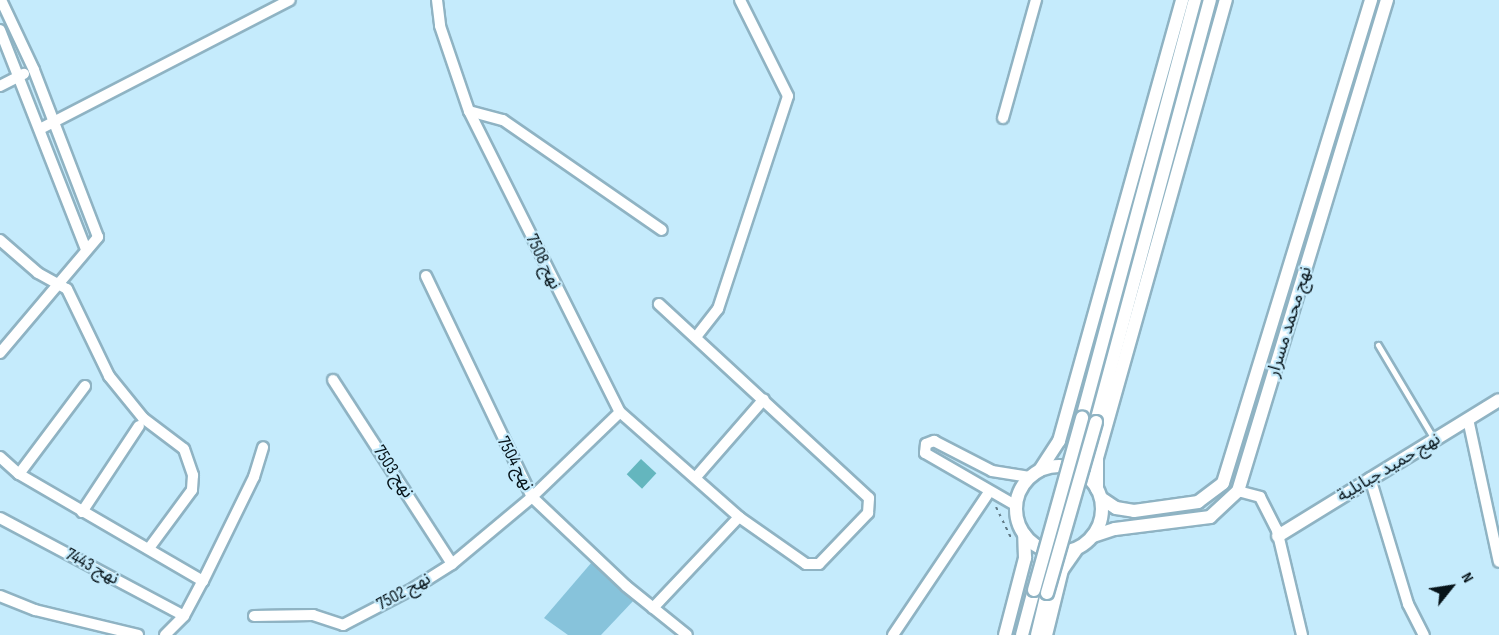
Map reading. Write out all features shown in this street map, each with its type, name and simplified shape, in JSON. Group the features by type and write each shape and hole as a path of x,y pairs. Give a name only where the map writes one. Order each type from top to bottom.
{"street":[{"path":"0,352 60,286 86,249 98,237 34,70 1,0"},
{"path":"40,129 290,0"},
{"name":"نهج 7508","path":"436,0 440,26 469,111 620,412"},
{"path":"696,338 718,309 788,96 740,0"},
{"path":"1003,118 1036,0"},
{"path":"1005,635 1025,558 1024,534 1016,505 1035,473 1059,441 1182,0"},
{"path":"1022,635 1195,0"},
{"path":"1037,635 1210,0"},
{"path":"1092,537 1102,514 1097,458 1226,0"},
{"name":"نهج محمد مسرار","path":"1099,493 1116,508 1134,511 1198,502 1223,483 1371,0"},
{"name":"نهج محمد مسرار","path":"1238,491 1387,0"},
{"path":"0,30 86,249"},
{"path":"0,86 34,70"},
{"path":"469,111 503,120 662,230"},
{"path":"0,240 70,293 109,376 143,418 184,449 193,475 192,490 150,547"},
{"name":"نهج 7504","path":"426,276 532,497 653,608 687,635"},
{"path":"620,412 739,517 814,566 834,552 870,506 862,490 659,304"},
{"name":"نهج 7503","path":"333,380 452,564"},
{"path":"19,474 85,386"},
{"path":"696,477 764,399"},
{"name":"نهج حميد جبايلية","path":"1278,536 1499,400"},
{"name":"نهج 7502","path":"254,616 313,615 343,630 452,564 532,497 620,412"},
{"path":"1468,420 1499,562"},
{"path":"82,512 139,426"},
{"path":"1016,505 989,492 925,453 926,444 934,441 992,471 1035,473 1069,467 1088,477 1099,493"},
{"path":"165,635 184,616 203,581 254,477 263,447"},
{"path":"0,457 19,474 82,512 150,547 203,581"},
{"path":"1370,478 1408,604 1424,635"},
{"path":"1046,635 1062,570 1078,548 1092,537 1115,529 1210,517 1238,491 1260,497 1278,536 1302,635"},
{"path":"893,635 989,492"},
{"path":"653,608 739,517"},
{"name":"نهج 7443","path":"0,518 184,616"},
{"path":"1024,534 1048,551 1078,548"},
{"path":"0,596 35,610 138,635"}],"lane":[{"path":"1378,345 1434,440"}],"shaded area":[{"path":"592,562 635,599 601,635 568,635 544,618"}],"building":[{"path":"641,459 656,473 642,489 627,474"}]}
